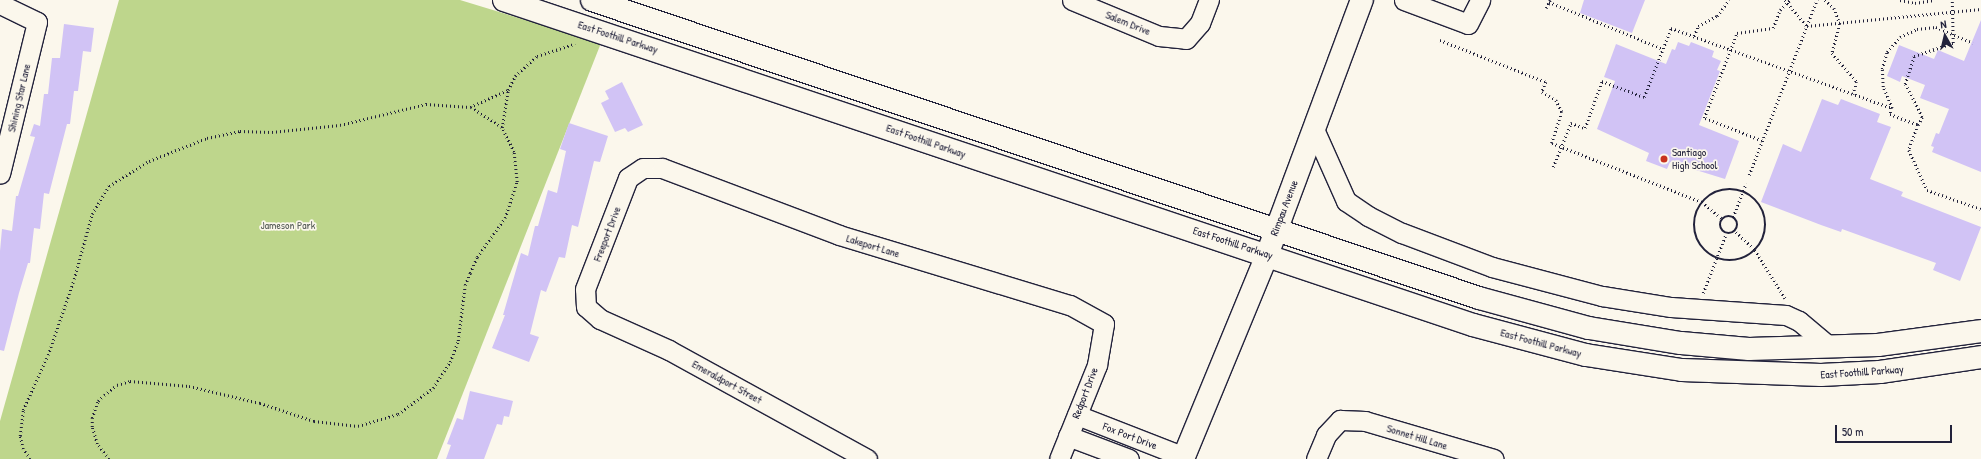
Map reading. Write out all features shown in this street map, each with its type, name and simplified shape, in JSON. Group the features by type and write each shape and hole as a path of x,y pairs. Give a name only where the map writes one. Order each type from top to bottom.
{"main road":[{"name":"East Foothill Parkway","path":"504,0 1473,325 1586,355 1682,370 1821,375 1880,372 1981,357"},
{"path":"592,0 1479,298 1589,328 1681,343 1749,349 1830,347 1937,339 1981,331"},
{"name":"Rimpau Avenue","path":"1184,458 1267,255 1362,0"}],"street":[{"name":"Salem Drive","path":"1072,0 1159,36 1186,38 1200,23 1209,0"},
{"path":"1404,0 1468,24 1480,0"},
{"name":"Shining Star Lane","path":"0,4 37,22 3,150 0,174"},
{"path":"1314,129 1346,201 1368,216 1402,233 1492,267 1594,294 1671,307 1786,315 1799,321 1830,347"},
{"name":"Freeport Drive","path":"586,307 585,289 628,178 643,168"},
{"name":"Lakeport Lane","path":"643,168 662,168 839,235 1070,305 1104,324"},
{"name":"Emeraldport Street","path":"586,307 600,319 669,350 867,459"},
{"name":"Redport Drive","path":"1059,459 1097,365 1104,324"},
{"name":"Fox Port Drive","path":"1076,415 1184,458"},
{"name":"Sonnet Hill Lane","path":"1316,459 1326,435 1340,420 1365,421 1494,459"},
{"path":"1122,433 1122,456"},
{"name":"Fox Port Drive","path":"1068,436 1122,456"}],"path":[{"path":"1694,36 1698,26 1717,16 1729,0"},
{"path":"1762,141 1704,118 1737,33 1773,28 1780,10 1786,1 1790,0"},
{"path":"1749,175 1818,0"},
{"path":"1825,0 1834,8 1840,24 1832,53 1857,82 1852,94"},
{"path":"1900,0 1915,3 1932,0"},
{"path":"1952,0 1953,43 1914,56 1905,84 1922,117 1909,150 1927,190 1981,209"},
{"path":"1546,8 1549,1 1663,49"},
{"path":"1786,1 1807,26"},
{"path":"1807,26 1840,24 1981,9"},
{"path":"1553,167 1571,123 1586,128 1602,81 1644,97 1671,28 1892,108"},
{"path":"1918,125 1890,114 1892,108 1883,87 1882,74 1885,58 1895,41 1905,34 1924,28 1942,28 1973,43"},
{"path":"1440,40 1546,82 1542,92 1552,96 1562,112 1552,143 1702,202 1722,219"},
{"path":"502,128 508,90 515,76 537,56 576,44"},
{"path":"30,459 22,448 20,436 23,410 48,355 74,279 92,214 109,186 149,161 207,138 240,131 272,132 340,125 426,104 470,107 508,90"},
{"path":"109,459 97,444 92,427 92,418 98,401 104,395 117,385 130,381 158,382 225,393 287,411 314,422 358,426 385,419 410,408 433,388 450,362 458,342 466,285 470,273 477,257 505,218 514,195 517,167 514,152 502,128 470,107"},
{"path":"1733,217 1746,183"},
{"path":"1723,189 1743,191 1754,198 1764,214 1765,234 1755,250 1738,260 1716,258 1702,247 1695,236 1695,216 1702,202 1710,194 1723,189"},
{"path":"1722,219 1733,217"},
{"path":"1733,217 1738,223 1736,232"},
{"path":"1722,219 1721,228 1726,234"},
{"path":"1736,232 1755,250 1784,293 1785,302"},
{"path":"1726,234 1736,232"},
{"path":"1701,298 1726,234"}],"green space":[{"name":"Jameson Park","path":"119,0 460,0 601,43 437,459 0,459 0,421"}],"building":[{"path":"1584,0 1645,0 1632,33 1580,13"},
{"path":"1981,20 1981,172 1932,152 1934,147 1931,146 1936,133 1939,134 1949,109 1920,98 1925,85 1902,76 1900,82 1887,76 1899,45 1934,59 1938,50 1964,61"},
{"path":"64,24 94,28 91,52 83,51 78,91 74,91 70,124 67,124 49,194 44,193 40,229 34,228 30,263 28,263 19,293 4,351 0,350 0,251 2,229 12,231 16,196 18,196 35,137 30,136 34,124 40,126 44,94 48,94 52,58 60,58"},
{"path":"1678,42 1689,46 1691,42 1714,51 1712,57 1721,61 1717,70 1720,71 1699,125 1739,141 1725,179 1670,162 1667,169 1646,161 1649,153 1597,129 1615,81 1604,77 1616,44 1666,64 1672,49 1675,50"},
{"path":"622,82 643,125 628,132 625,128 615,132 601,103 609,99 605,91"},
{"path":"1822,99 1838,105 1841,99 1880,114 1877,122 1891,127 1870,179 1903,192 1901,196 1981,227 1960,281 1933,270 1936,263 1842,229 1841,232 1761,202 1783,144 1801,152"},
{"path":"569,123 608,136 600,162 594,161 578,227 572,225 565,258 559,257 546,292 541,290 530,334 539,337 529,362 492,348 505,315 503,315 521,253 528,256 535,226 538,226 548,190 557,193 566,151 560,149"},
{"path":"470,391 513,401 509,417 504,416 502,425 497,424 484,459 446,459 451,445 447,444 457,418 463,420"}],"place":[{"name":"Santiago High School","path":"1664,159"}]}
